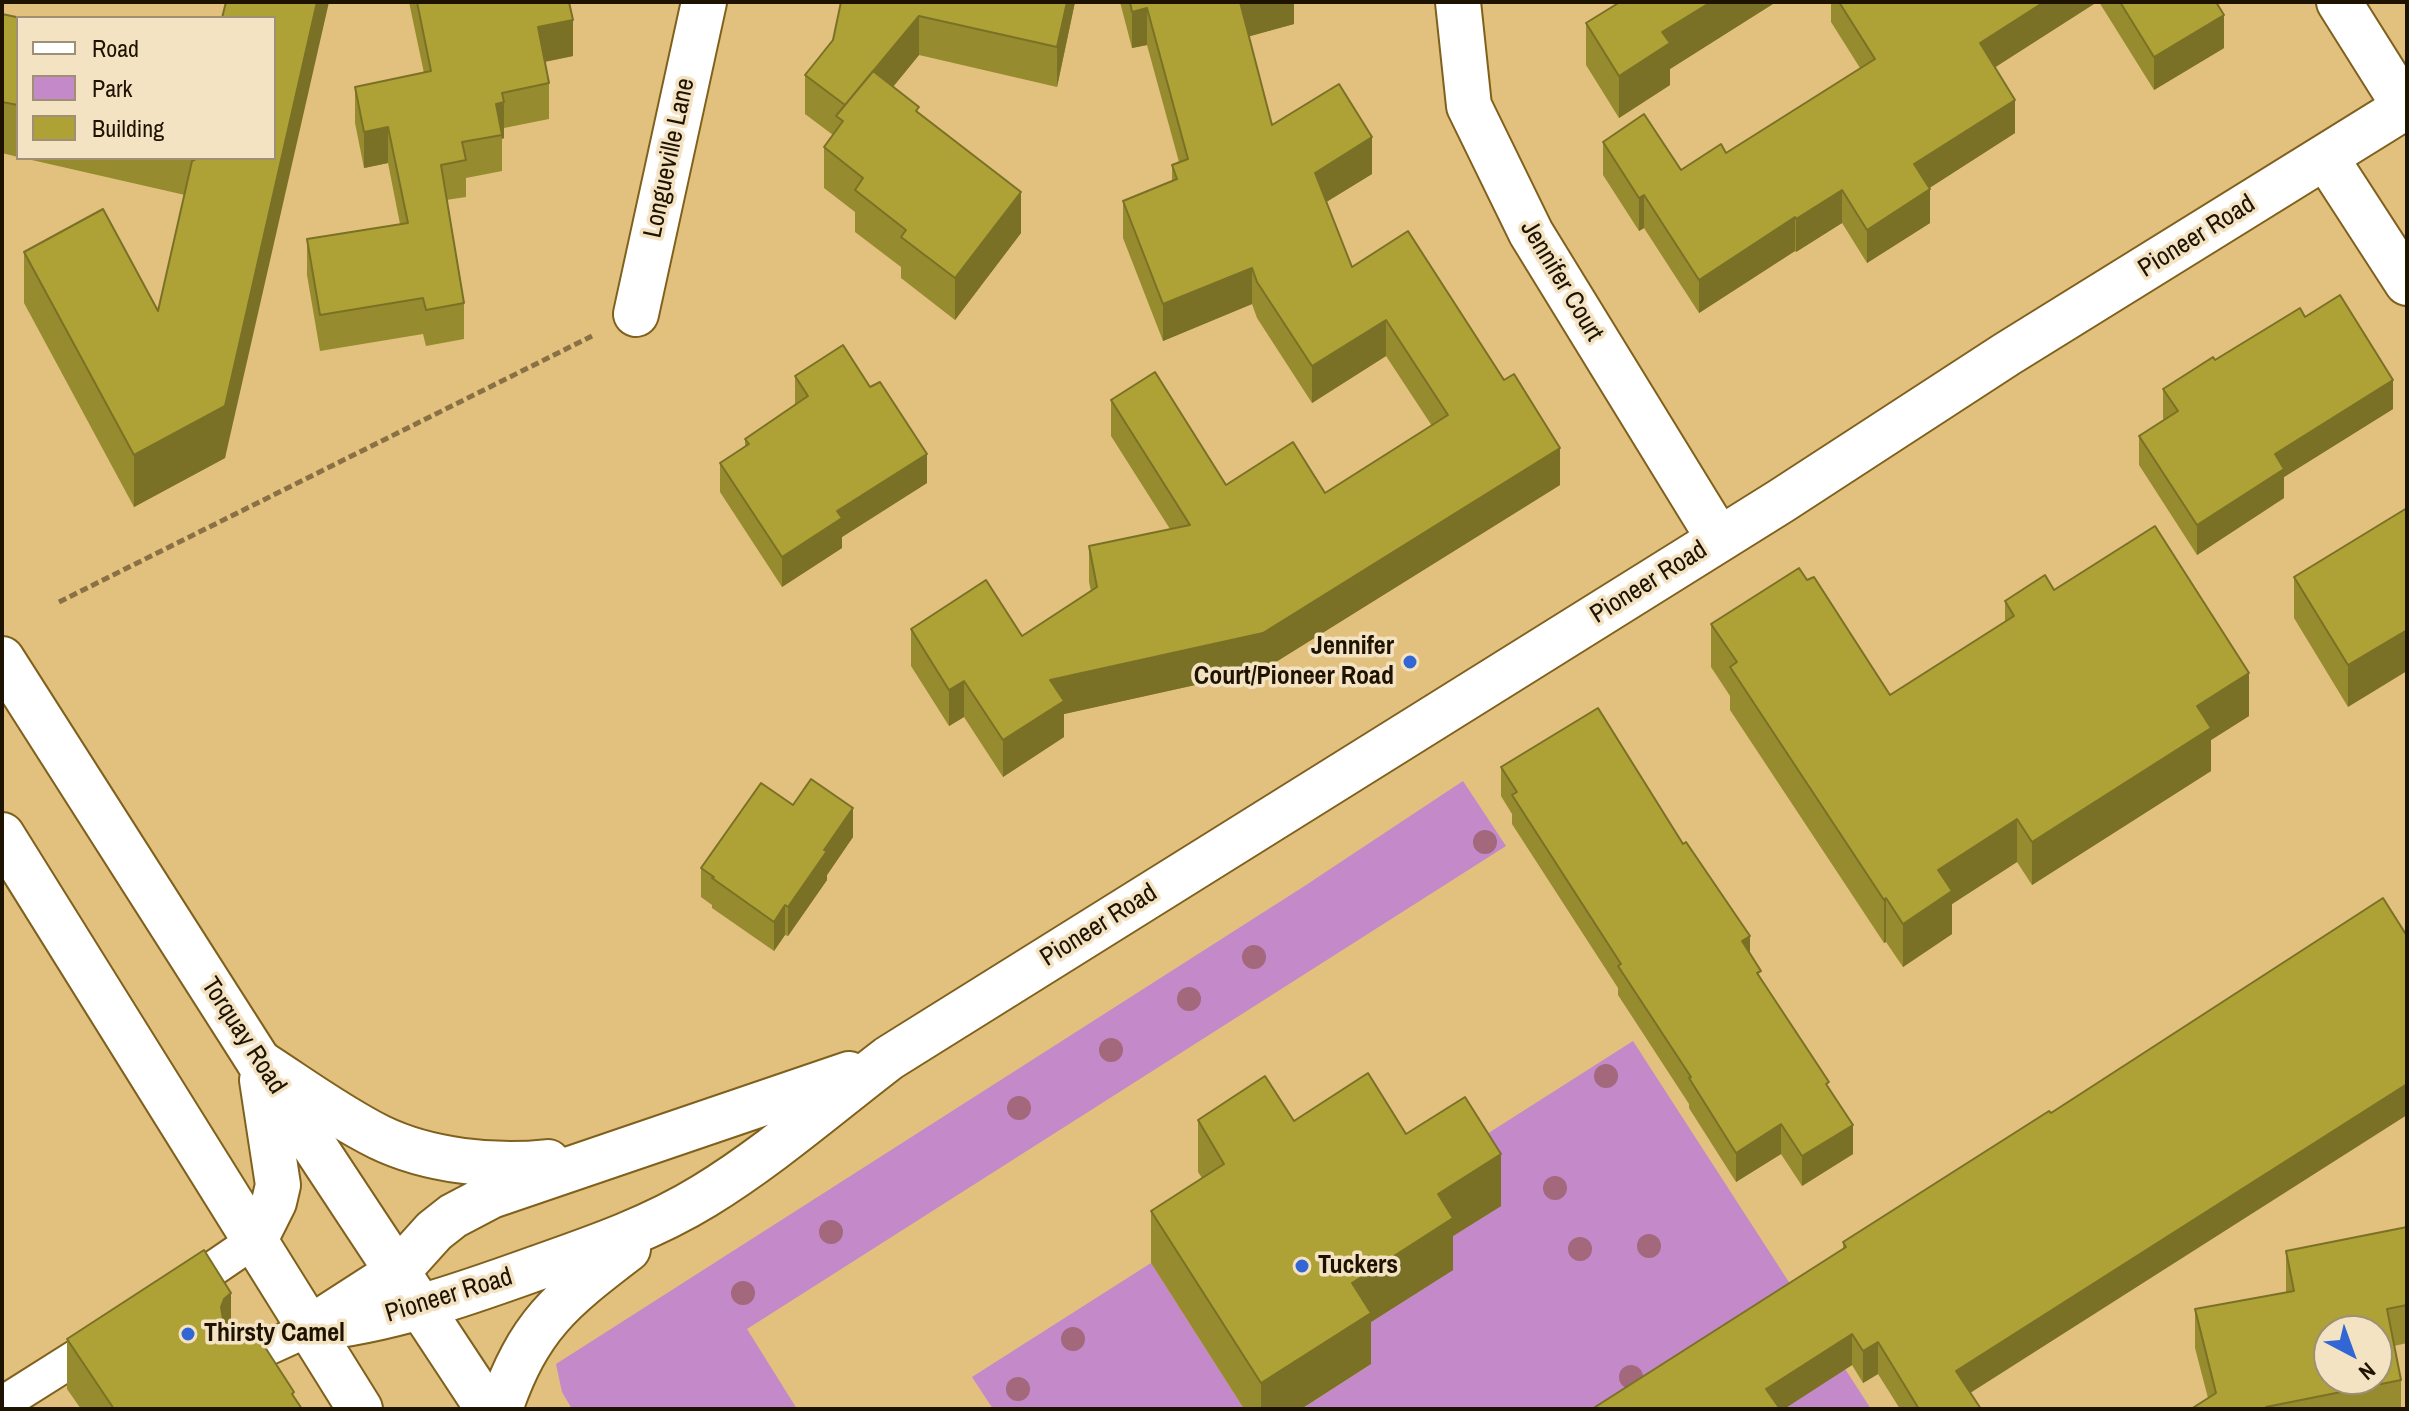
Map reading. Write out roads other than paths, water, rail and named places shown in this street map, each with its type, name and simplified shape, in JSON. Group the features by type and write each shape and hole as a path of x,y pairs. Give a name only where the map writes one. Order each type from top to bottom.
{"main road":[{"name":"Longueville Lane","path":"636,314 704,2"},
{"name":"Jennifer Court","path":"1458,2 1469,106 1531,233 1719,539"},
{"path":"2339,2 2406,107"},
{"name":"Pioneer Road","path":"309,1329 362,1322 420,1308 604,1244 674,1213 729,1180 889,1058 1781,501 2007,354 2406,107"},
{"path":"2326,158 2407,283"},
{"name":"Torquay Road","path":"2,659 259,1062 488,1409"},
{"path":"8,858 255,1240 360,1409"},
{"name":"Pioneer Road","path":"309,1329 397,1272 434,1231 463,1209 491,1196 839,1078 889,1058"},
{"path":"259,1062 381,1138 427,1153 501,1165 558,1161 625,1150"},
{"path":"255,1240 274,1202 278,1185 259,1062"},
{"path":"500,1409 526,1347 547,1317 583,1283 674,1213"}],"lane":[{"path":"2,1404 255,1240"},
{"path":"241,1360 309,1329"}],"place":[{"name":"Jennifer Court/Pioneer Road","path":"1410,662"},
{"name":"Tuckers","path":"1302,1266"},
{"name":"Thirsty Camel","path":"188,1334"}]}
